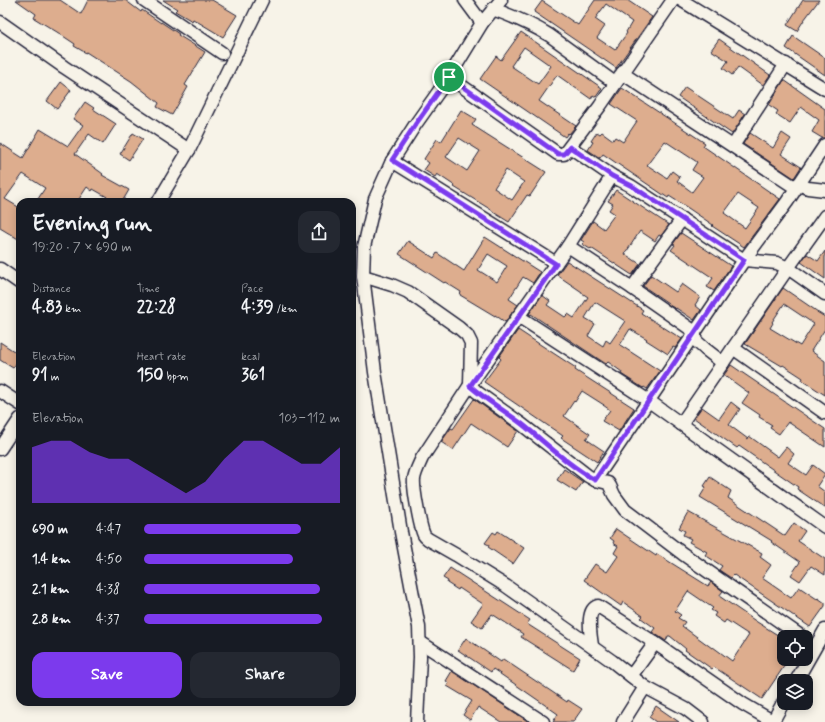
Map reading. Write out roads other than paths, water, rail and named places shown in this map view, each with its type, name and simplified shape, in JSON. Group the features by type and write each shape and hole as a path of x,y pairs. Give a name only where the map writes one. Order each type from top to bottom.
{"street":[{"path":"144,0 222,53"},
{"path":"160,198 189,150 262,0"},
{"path":"465,0 482,23"},
{"path":"449,77 558,154 564,154 673,0"},
{"path":"681,0 786,64 825,90"},
{"path":"417,722 420,657 419,627 401,532 375,372 362,276 364,247 375,199 392,160 449,77 482,23 497,4 521,20 538,28 797,186 825,190"},
{"path":"0,22 64,67 189,150"},
{"path":"733,146 786,64"},
{"path":"595,480 744,260 787,202 825,145"},
{"path":"570,147 612,176 632,186 744,260 777,263 788,268 825,294"},
{"path":"392,160 556,264"},
{"path":"612,176 556,264 518,316 422,458 414,480 414,491 422,530 424,535 432,542 506,586 592,646 645,687 686,709 703,722"},
{"path":"681,424 825,216"},
{"path":"632,288 682,219"},
{"path":"568,246 695,332 696,340 723,363"},
{"path":"0,269 16,280"},
{"path":"362,276 392,285 408,292 459,328 467,336 471,343 470,386"},
{"path":"518,316 649,401 825,527"},
{"path":"733,348 825,413"},
{"path":"470,386 588,476 595,480 609,484 616,498 625,510 683,554 792,630"},
{"path":"0,391 16,401"},
{"path":"0,449 16,425"},
{"path":"592,646 590,615 591,611 598,606 655,643 743,704 773,722 779,710"},
{"path":"813,642 825,630"},
{"path":"420,642 543,722"},
{"path":"631,676 655,643"},
{"path":"623,722 645,687"}]}
